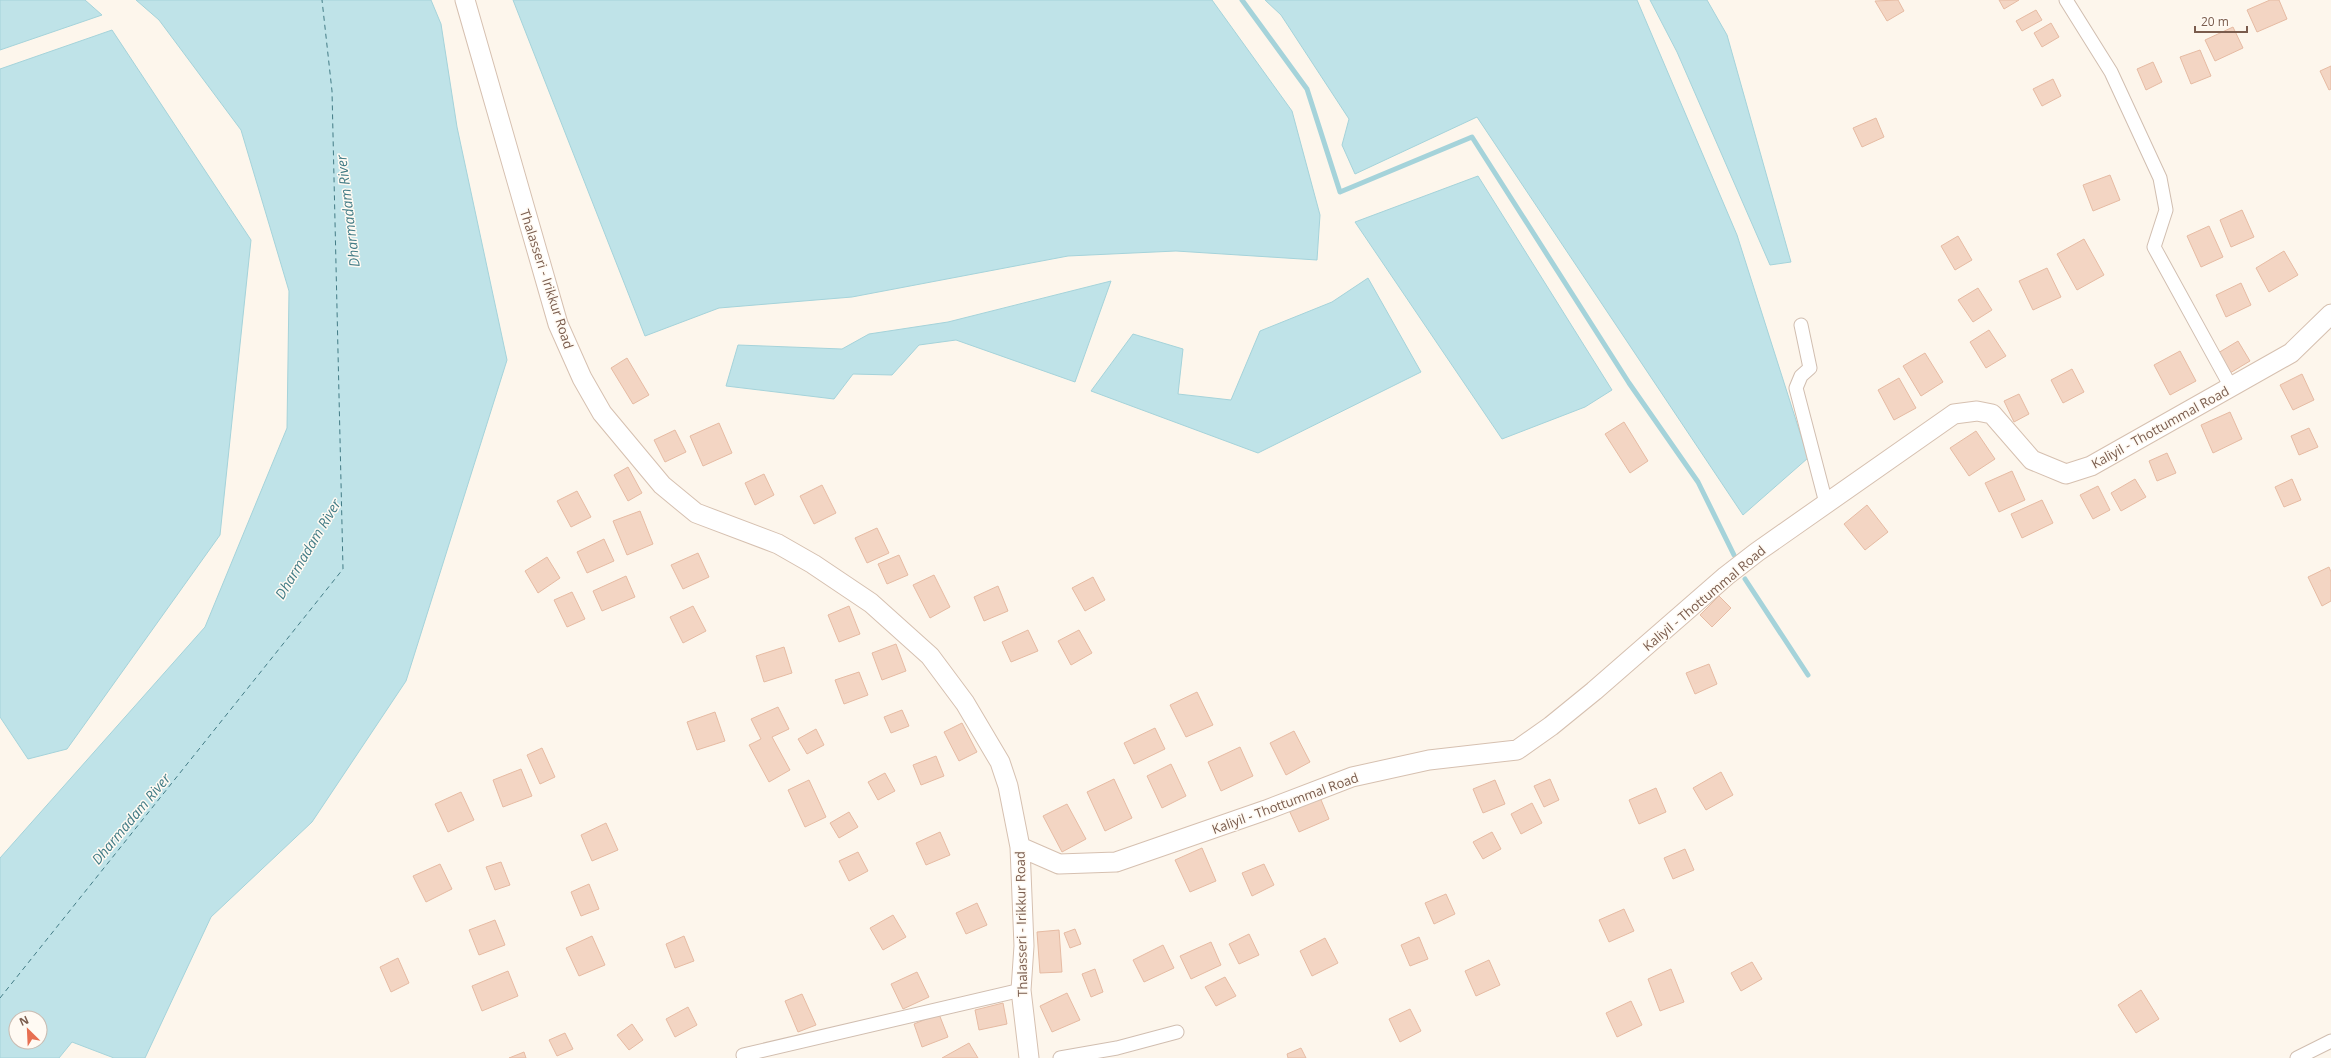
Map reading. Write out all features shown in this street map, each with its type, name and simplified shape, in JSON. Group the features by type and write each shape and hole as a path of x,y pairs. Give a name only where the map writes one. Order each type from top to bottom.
{"main road":[{"name":"Thalasseri - Irikkur Road","path":"465,0 558,324 582,378 602,413 662,485 696,513 778,544 813,564 871,603 930,656 964,703 1000,762 1008,786 1020,847 1024,946 1021,990 1029,1058"},
{"name":"Kaliyil - Thottummal Road","path":"1020,847 1059,864 1116,862 1266,810 1352,777 1429,760 1517,750 1551,726 1594,691 1726,576 1826,503 1954,414 1977,411 1992,414 2032,460 2066,474 2091,466 2291,353 2331,314"}],"street":[{"path":"2066,0 2110,72 2160,178 2166,210 2154,247 2231,387"},
{"path":"1800,325 1810,368 1801,376 1796,388 1826,503"},
{"path":"743,1055 1021,990"},
{"path":"1060,1058 1117,1048 1177,1032"},
{"path":"2297,1058 2325,1049"}],"water":[{"path":"0,0 85,0 102,15 0,50"},
{"name":"Dharmadam River","path":"136,0 431,0 441,24 457,127 507,360 406,681 312,822 211,917 145,1058 114,1058 72,1042 59,1058 0,1058 0,858 205,627 287,428 289,291 241,130 159,20"},
{"path":"513,0 1212,0 1292,111 1320,215 1317,260 1176,251 1068,256 852,297 719,308 645,336"},
{"path":"1265,0 1637,0 1737,235 1808,458 1743,515 1477,117 1355,174 1342,145 1349,119 1281,15"},
{"path":"1650,0 1707,0 1727,35 1791,262 1770,265 1677,52"},
{"path":"112,30 251,240 220,535 67,749 28,759 0,717 0,69"},
{"path":"1478,176 1612,390 1585,407 1502,439 1355,222"},
{"path":"1368,278 1421,372 1258,453 1091,391 1133,334 1183,349 1178,394 1231,400 1260,331 1332,302"},
{"path":"1111,281 1075,382 956,340 919,345 892,375 853,374 834,399 726,386 738,345 842,349 869,334 948,322"}],"building":[{"path":"1898,0 1904,11 1887,21 1875,1"},
{"path":"1999,0 2019,0 2004,9"},
{"path":"2270,0 2279,0 2287,19 2257,32 2247,10"},
{"path":"2036,10 2042,20 2022,31 2016,21"},
{"path":"2051,23 2059,37 2042,47 2034,33"},
{"path":"2233,27 2243,48 2215,61 2205,40"},
{"path":"2200,50 2211,76 2191,84 2180,57"},
{"path":"2153,62 2162,82 2146,90 2137,69"},
{"path":"2331,66 2331,89 2329,90 2320,71"},
{"path":"2053,79 2061,96 2042,106 2033,89"},
{"path":"1876,118 1884,137 1862,147 1853,128"},
{"path":"2110,175 2120,200 2093,211 2083,185"},
{"path":"2242,210 2254,237 2231,247 2220,220"},
{"path":"2209,226 2223,257 2201,267 2187,236"},
{"path":"1958,236 1972,260 1955,270 1941,246"},
{"path":"2084,239 2104,275 2077,290 2057,254"},
{"path":"2284,251 2298,275 2269,292 2256,268"},
{"path":"2047,268 2061,297 2033,310 2019,281"},
{"path":"2241,283 2251,305 2226,317 2216,295"},
{"path":"1978,288 1992,310 1973,322 1958,300"},
{"path":"1989,330 2006,356 1986,368 1970,342"},
{"path":"2238,341 2250,361 2230,373 2218,353"},
{"path":"2180,351 2196,381 2170,395 2154,365"},
{"path":"1925,353 1943,382 1921,396 1903,366"},
{"path":"627,358 649,395 633,404 611,368"},
{"path":"2072,369 2084,392 2063,403 2051,380"},
{"path":"2302,374 2314,400 2293,410 2280,385"},
{"path":"1899,378 1916,408 1894,420 1878,390"},
{"path":"2019,394 2029,414 2014,422 2004,401"},
{"path":"2230,412 2242,439 2213,453 2201,425"},
{"path":"1624,422 1648,461 1630,473 1605,434"},
{"path":"719,423 732,453 703,466 690,436"},
{"path":"2309,428 2318,447 2299,455 2291,436"},
{"path":"675,430 686,452 665,462 654,440"},
{"path":"1976,431 1995,459 1969,476 1950,448"},
{"path":"2167,453 2176,473 2157,481 2149,461"},
{"path":"628,467 642,493 628,501 614,475"},
{"path":"2012,471 2025,500 1999,512 1985,483"},
{"path":"764,474 774,495 755,505 745,483"},
{"path":"2135,479 2146,497 2121,511 2111,493"},
{"path":"2292,479 2301,500 2284,507 2275,487"},
{"path":"822,485 836,513 814,524 800,496"},
{"path":"2098,486 2110,510 2093,519 2080,495"},
{"path":"577,491 591,517 571,527 557,501"},
{"path":"2042,500 2053,523 2022,538 2011,514"},
{"path":"1867,505 1888,532 1865,550 1844,524"},
{"path":"640,511 653,544 627,555 613,521"},
{"path":"877,528 889,553 867,563 855,538"},
{"path":"604,539 614,561 587,573 577,552"},
{"path":"698,553 709,577 683,589 671,565"},
{"path":"899,555 908,575 887,584 878,564"},
{"path":"547,557 560,578 538,593 525,571"},
{"path":"2329,567 2331,572 2331,601 2322,606 2308,577"},
{"path":"934,575 950,607 930,618 913,585"},
{"path":"626,576 635,597 602,611 593,591"},
{"path":"1093,577 1105,600 1085,611 1072,588"},
{"path":"998,586 1008,611 984,621 974,597"},
{"path":"572,592 585,619 567,627 554,600"},
{"path":"1719,596 1731,608 1712,627 1700,615"},
{"path":"693,606 706,631 683,643 670,617"},
{"path":"849,606 860,634 839,642 828,615"},
{"path":"1028,630 1038,651 1011,662 1002,642"},
{"path":"1079,630 1092,653 1071,665 1058,641"},
{"path":"896,644 906,671 882,680 872,653"},
{"path":"784,647 792,673 764,682 756,656"},
{"path":"1709,664 1717,684 1695,694 1686,673"},
{"path":"859,672 868,695 844,704 835,680"},
{"path":"1197,692 1213,725 1186,737 1170,705"},
{"path":"778,707 789,729 772,737 790,770 769,782 749,745 761,739 751,719"},
{"path":"902,710 909,726 891,733 884,717"},
{"path":"715,712 725,741 697,750 687,722"},
{"path":"962,723 977,752 959,761 944,732"},
{"path":"1155,728 1165,749 1134,764 1124,743"},
{"path":"816,729 824,745 807,754 798,739"},
{"path":"1294,731 1310,762 1286,775 1270,743"},
{"path":"1240,747 1253,776 1221,791 1208,762"},
{"path":"542,748 555,777 540,784 527,755"},
{"path":"936,756 944,776 921,785 913,765"},
{"path":"1171,764 1186,796 1162,808 1147,776"},
{"path":"521,769 532,796 503,807 493,780"},
{"path":"1721,772 1733,795 1706,810 1693,788"},
{"path":"885,773 895,791 878,800 868,782"},
{"path":"1114,779 1132,818 1105,831 1087,792"},
{"path":"1550,779 1559,800 1544,807 1534,786"},
{"path":"809,780 826,817 805,827 788,790"},
{"path":"1495,780 1505,804 1483,813 1473,789"},
{"path":"1656,788 1666,812 1639,824 1629,800"},
{"path":"461,792 474,820 448,832 435,804"},
{"path":"1319,795 1329,819 1299,832 1288,808"},
{"path":"1532,803 1542,823 1521,834 1511,814"},
{"path":"1067,804 1086,839 1062,852 1043,816"},
{"path":"849,812 858,827 839,838 830,823"},
{"path":"606,823 618,850 592,861 581,835"},
{"path":"940,832 950,855 926,865 916,843"},
{"path":"1492,832 1501,849 1483,859 1473,842"},
{"path":"1202,848 1216,881 1190,892 1175,860"},
{"path":"1685,849 1694,870 1673,879 1664,858"},
{"path":"858,852 868,871 849,881 839,861"},
{"path":"501,862 510,885 495,890 486,867"},
{"path":"440,864 452,889 426,902 413,876"},
{"path":"1264,864 1274,885 1252,896 1242,873"},
{"path":"589,884 599,909 581,916 571,892"},
{"path":"1446,894 1455,914 1434,924 1425,903"},
{"path":"977,903 987,925 966,934 956,913"},
{"path":"1624,909 1634,931 1609,942 1599,920"},
{"path":"893,915 906,937 883,950 870,928"},
{"path":"495,920 505,945 479,955 469,930"},
{"path":"1075,929 1081,944 1070,948 1064,933"},
{"path":"1059,930 1062,972 1040,973 1037,932"},
{"path":"1249,934 1259,955 1239,964 1229,944"},
{"path":"592,936 605,965 579,976 566,948"},
{"path":"684,936 694,961 675,968 666,944"},
{"path":"1419,937 1428,959 1410,966 1401,945"},
{"path":"1325,938 1338,963 1312,976 1300,951"},
{"path":"1211,942 1221,965 1191,979 1180,956"},
{"path":"1163,945 1174,968 1144,982 1133,960"},
{"path":"398,958 409,983 391,992 380,967"},
{"path":"1489,960 1500,985 1476,996 1465,971"},
{"path":"1752,962 1762,979 1741,991 1731,973"},
{"path":"1095,969 1103,992 1091,997 1082,974"},
{"path":"1671,969 1684,1002 1660,1011 1648,979"},
{"path":"508,971 518,996 482,1011 472,986"},
{"path":"917,972 929,997 903,1009 891,984"},
{"path":"1225,977 1236,996 1216,1006 1205,987"},
{"path":"2141,990 2159,1019 2136,1033 2118,1005"},
{"path":"1067,993 1080,1020 1052,1032 1040,1006"},
{"path":"802,994 816,1025 798,1032 785,1001"},
{"path":"1631,1001 1642,1025 1617,1037 1606,1013"},
{"path":"1003,1003 1007,1024 979,1030 975,1010"},
{"path":"688,1007 697,1025 675,1037 666,1019"},
{"path":"1410,1009 1421,1031 1400,1042 1389,1019"},
{"path":"939,1014 948,1037 922,1047 914,1024"},
{"path":"632,1024 643,1040 629,1050 617,1035"},
{"path":"565,1033 573,1049 557,1056 549,1040"},
{"path":"969,1043 978,1058 942,1058"},
{"path":"1301,1048 1306,1058 1288,1058 1287,1054"},
{"path":"524,1052 526,1058 509,1058"}],"waterway":[{"path":"1242,0 1307,89 1340,192 1472,137 1629,383 1698,482 1734,555"},
{"path":"1745,579 1808,675"}],"ferry route":[{"path":"0,998 343,569 332,91 322,0"}]}
